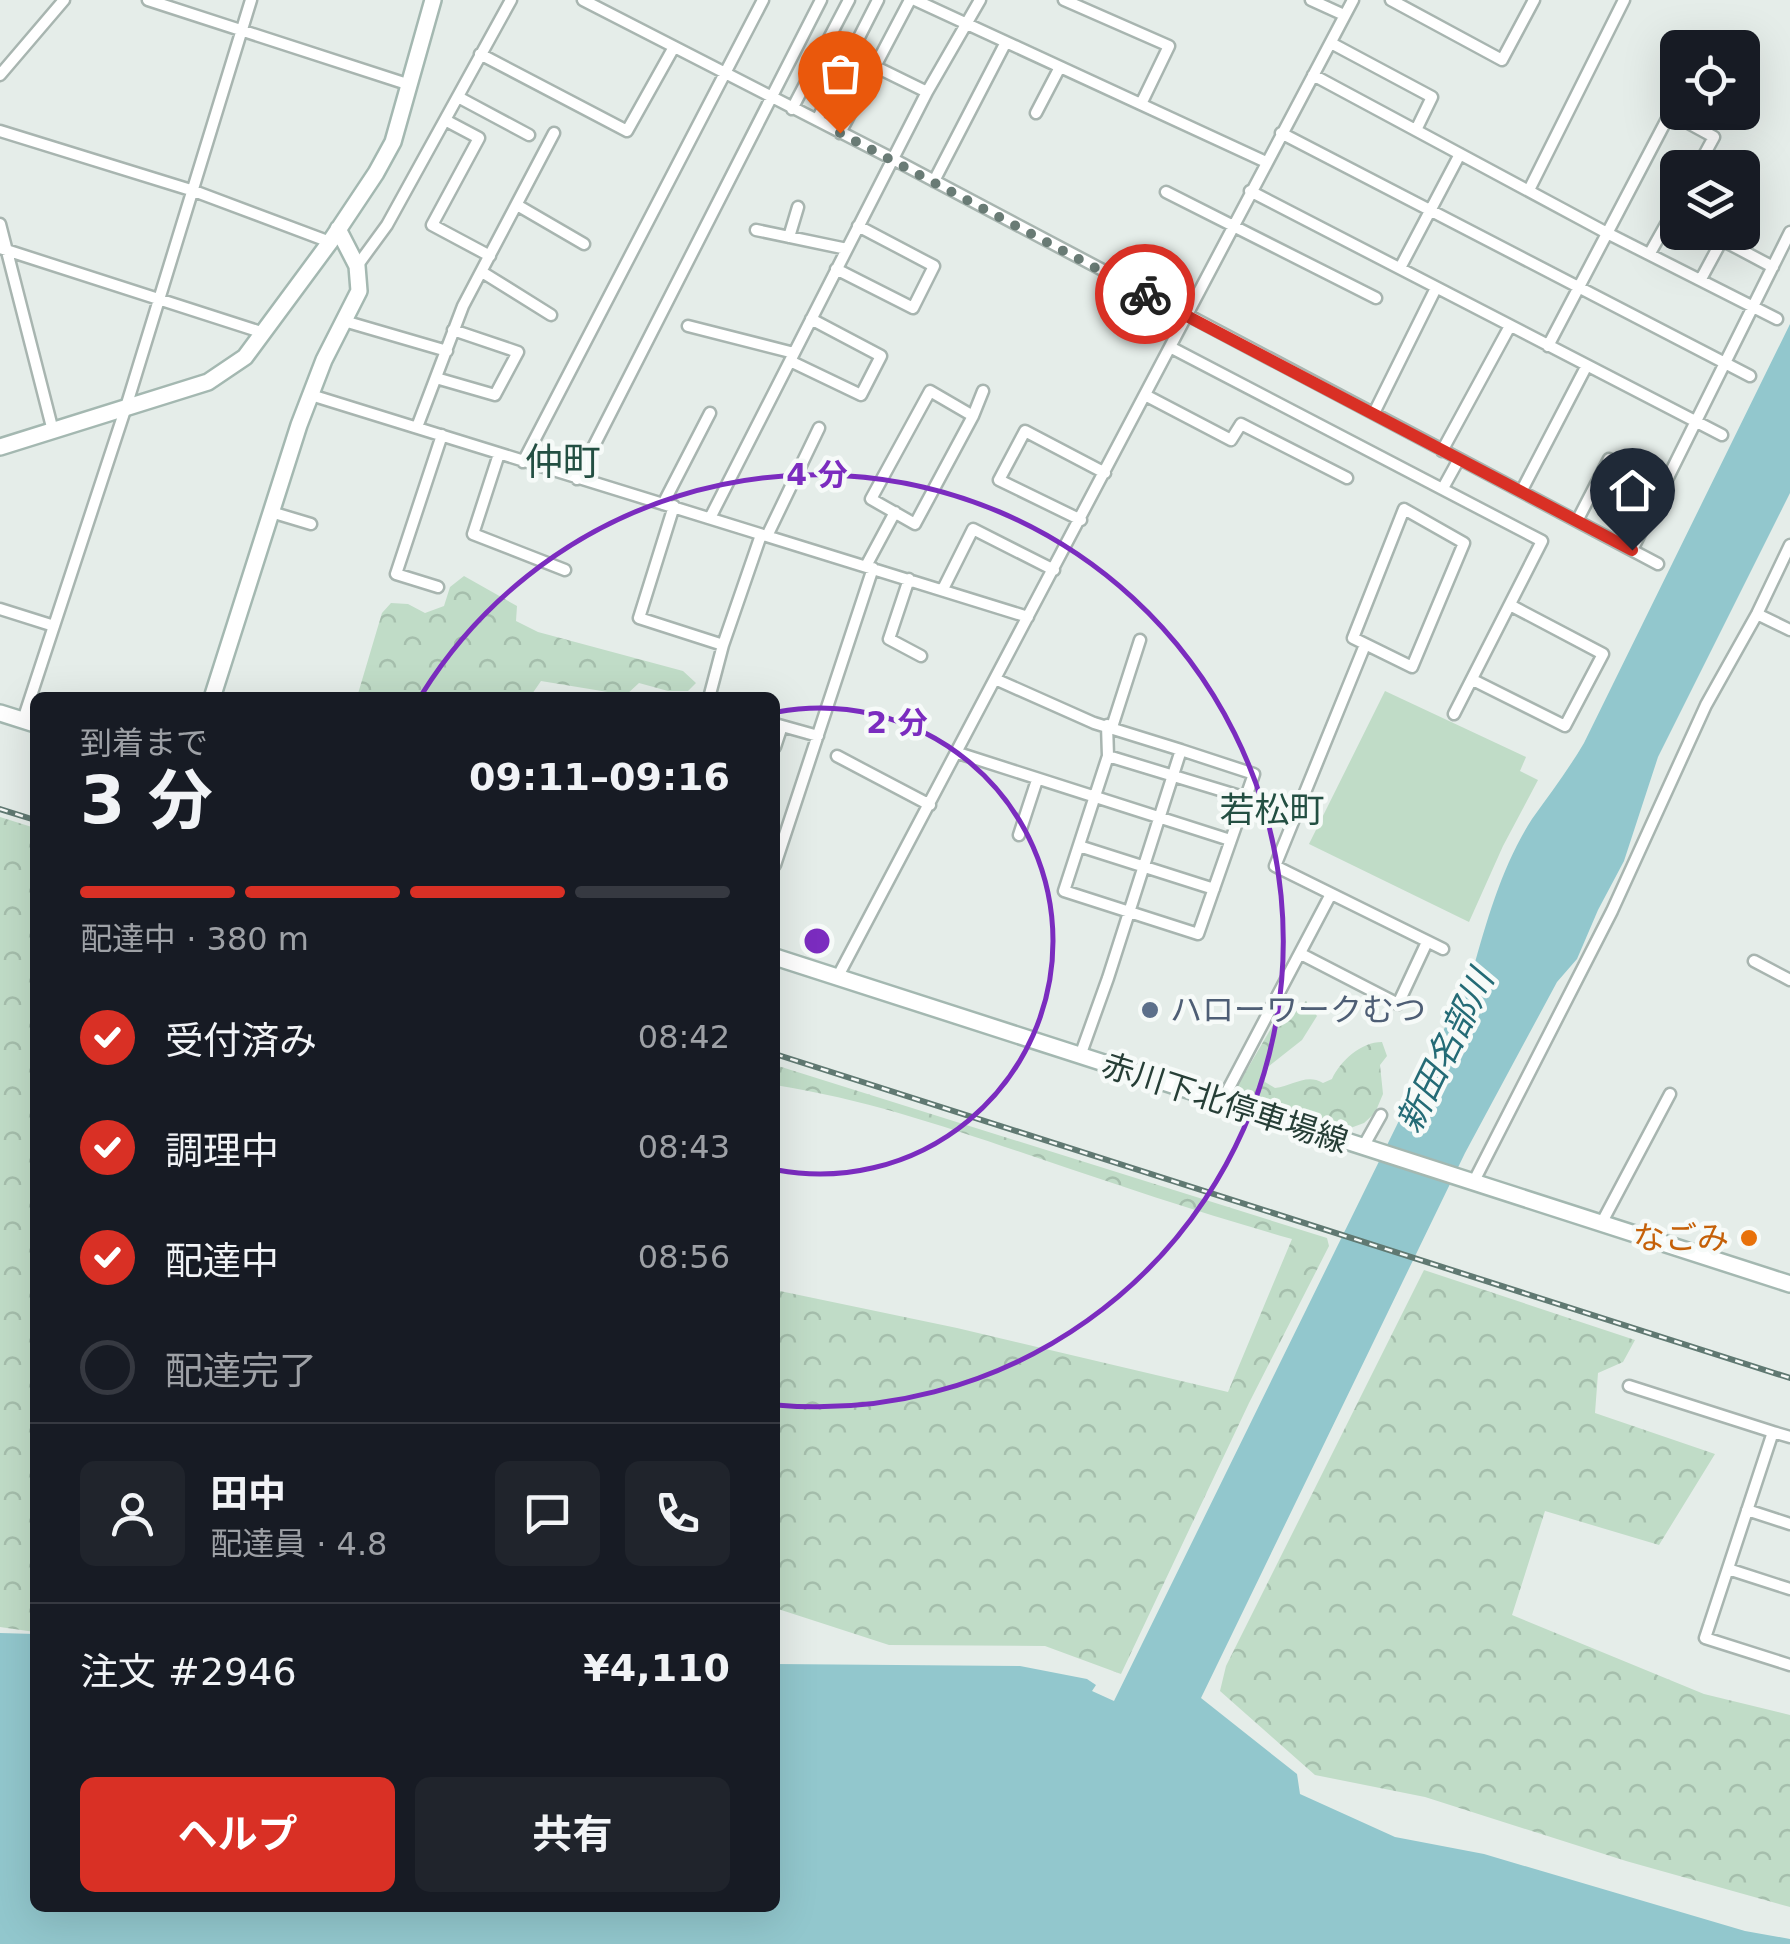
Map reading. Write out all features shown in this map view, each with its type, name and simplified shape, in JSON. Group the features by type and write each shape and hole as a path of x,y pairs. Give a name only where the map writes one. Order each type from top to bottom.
{"street":[{"path":"0,75 64,0"},
{"path":"148,0 407,84"},
{"path":"37,692 54,626 194,192 251,0"},
{"path":"0,446 218,376 245,357 334,235 393,142 433,0"},
{"path":"357,266 387,226 511,0"},
{"path":"583,0 1658,564"},
{"path":"523,462 762,0"},
{"path":"576,479 821,0"},
{"path":"792,109 849,0"},
{"path":"817,120 878,0"},
{"path":"840,133 912,0 1266,162"},
{"path":"710,518 892,159 980,0"},
{"path":"1064,0 1169,46 1141,104"},
{"path":"1311,0 1344,16"},
{"path":"837,978 1353,0"},
{"path":"1390,0 1502,60 1534,0"},
{"path":"1530,190 1624,0"},
{"path":"934,182 1006,42"},
{"path":"1331,43 1432,97 1416,130"},
{"path":"480,54 628,131 674,47"},
{"path":"876,67 927,92"},
{"path":"1036,113 1060,67"},
{"path":"1312,76 1777,319"},
{"path":"458,97 529,135"},
{"path":"445,120 480,138 432,226 490,256"},
{"path":"1548,346 1661,130"},
{"path":"1701,130 1714,137 1707,150"},
{"path":"0,131 334,235 357,266 358,291 311,394 214,692"},
{"path":"417,427 453,330 554,133"},
{"path":"1281,133 1750,376"},
{"path":"1400,268 1460,154"},
{"path":"1250,191 1722,435"},
{"path":"1166,192 1376,298"},
{"path":"517,205 584,244"},
{"path":"789,236 798,207"},
{"path":"0,224 53,431"},
{"path":"836,269 913,308 934,266 858,226"},
{"path":"756,230 847,249"},
{"path":"1632,550 1790,232"},
{"path":"1650,253 1660,235"},
{"path":"1701,279 1722,240 1773,268"},
{"path":"4,250 264,333"},
{"path":"482,272 551,315"},
{"path":"1374,413 1436,288"},
{"path":"688,326 792,357 862,395 881,356 811,319"},
{"path":"344,321 447,351"},
{"path":"1442,450 1510,326"},
{"path":"436,378 494,396 518,352 453,330"},
{"path":"1170,347 1542,541 1454,714"},
{"path":"1522,490 1586,367"},
{"path":"973,416 930,391 871,498 915,524 973,416 983,391"},
{"path":"311,394 1028,617"},
{"path":"1145,395 1231,440 1241,424 1347,478"},
{"path":"710,413 669,505 638,618 722,645"},
{"path":"710,692 722,645 764,535 819,428"},
{"path":"1081,520 1000,480 1024,430 1105,473"},
{"path":"438,587 396,574 442,435"},
{"path":"499,454 472,534 564,570"},
{"path":"1443,488 1459,459"},
{"path":"1577,521 1608,459"},
{"path":"1404,509 1464,542 1412,667 1364,645 1352,638 1404,509"},
{"path":"272,512 311,524"},
{"path":"780,850 870,567 895,512"},
{"path":"943,590 973,529 1054,570"},
{"path":"1471,1182 1612,911 1706,704 1757,614 1790,545"},
{"path":"909,579 889,639 920,656"},
{"path":"1473,680 1565,726 1602,654 1510,605"},
{"path":"0,610 54,626"},
{"path":"1757,614 1790,630"},
{"path":"995,680 1094,723 1110,726 1254,774 1198,934 1064,891 1108,756 1110,726 1140,640"},
{"path":"1364,645 1275,866 1443,949"},
{"path":"0,713 29,722"},
{"path":"780,726 818,736"},
{"path":"1080,1056 1181,750"},
{"path":"958,753 1230,840"},
{"path":"837,756 930,805"},
{"path":"1108,756 1244,797"},
{"path":"1019,835 1038,780"},
{"path":"1079,846 1214,890"},
{"path":"1222,1101 1331,894"},
{"path":"1300,954 1398,1004 1427,942"},
{"name":"赤川下北停車場線","path":"780,960 1790,1284"},
{"path":"1754,961 1790,980"},
{"path":"1601,1224 1670,1094"},
{"path":"1363,1147 1381,1115"},
{"path":"1629,1386 1790,1437"},
{"path":"1773,1432 1706,1638 1790,1665"},
{"path":"1748,1510 1790,1524"},
{"path":"1728,1569 1790,1590"}],"green space":[{"path":"464,576 517,606 516,621 538,632 683,671 696,683 688,691 668,691 639,683 629,692 608,692 541,681 533,692 358,692 382,613 391,603 408,604 425,613 444,606 450,587"},
{"path":"1385,691 1526,757 1520,771 1538,780 1469,922 1309,844"},
{"path":"0,817 30,826 30,1631 0,1627"},
{"path":"1306,1001 1317,1016 1302,1040 1264,1070 1265,1082 1275,1088 1305,1080 1323,1083 1332,1079 1352,1054 1366,1045 1382,1042 1387,1056 1380,1065 1383,1094 1375,1113 1364,1123 1345,1130 1235,1090 1276,1020 1287,1021"},
{"path":"780,1067 1327,1238 1329,1246 1249,1403 1121,1674 1045,1646 889,1645 780,1610 780,1291 1228,1392 1292,1239 973,1136 843,1099 780,1086"},
{"path":"1424,1270 1635,1340 1623,1362 1598,1373 1595,1413 1715,1454 1659,1545 1545,1511 1512,1615 1704,1694 1790,1715 1790,1907 1626,1861 1425,1797 1315,1775 1220,1691 1226,1666"}],"water":[{"name":"新田名部川","path":"1790,324 1790,493 1658,757 1624,861 1577,959 1557,982 1465,1153 1201,1698 1297,1774 1300,1794 1395,1837 1484,1854 1745,1931 1790,1939 1790,1944 0,1944 0,1633 30,1634 30,1912 780,1912 780,1664 1020,1666 1087,1679 1096,1685 1092,1691 1114,1701 1473,970 1513,854 1584,743"}],"railway":[{"path":"0,809 30,818"},
{"path":"780,1056 1790,1378"}],"way so far":[{"path":"840,133 1145,294"}],"place":[{"name":"ハローワークむつ","path":"1150,1010"},
{"name":"なごみ","path":"1749,1238"}],"district":[{"name":"仲町","path":"563,462"},
{"name":"若松町","path":"1272,810"}],"route":[{"path":"1145,294 1632,550"}]}
